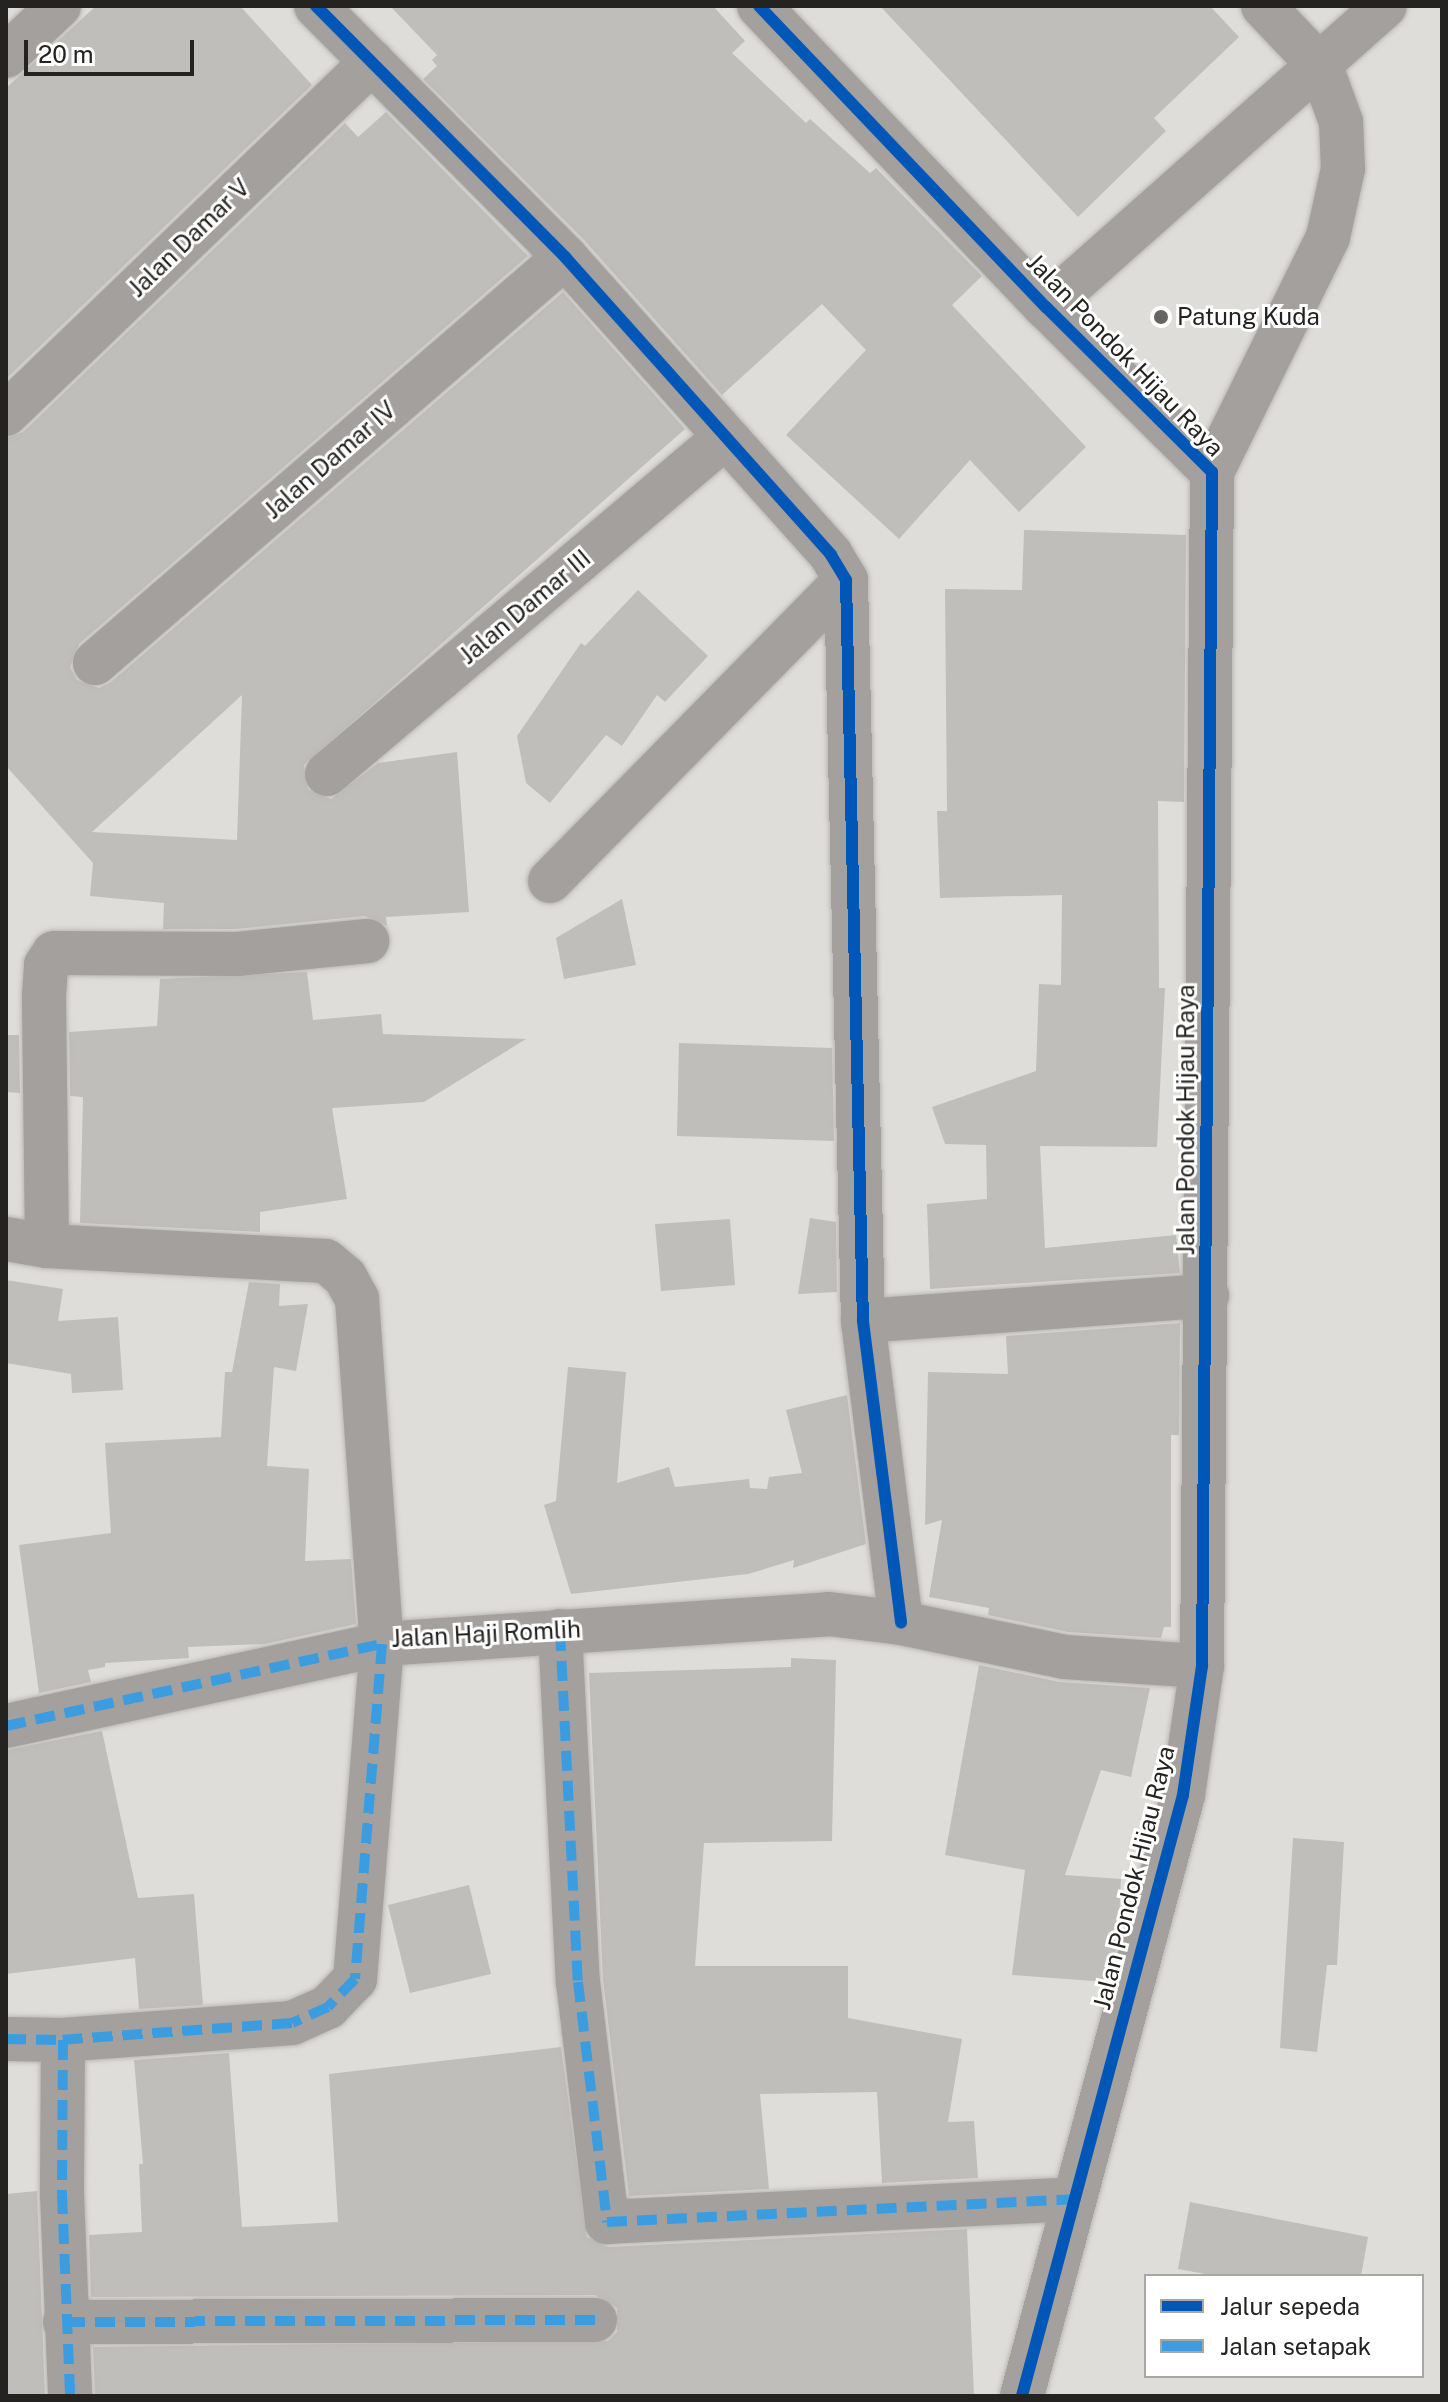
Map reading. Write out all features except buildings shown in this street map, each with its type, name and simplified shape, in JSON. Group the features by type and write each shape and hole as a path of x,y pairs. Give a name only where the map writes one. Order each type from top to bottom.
{"street":[{"path":"6,56 59,6"},
{"path":"316,6 565,257 723,439 831,555 846,580 863,1321 901,1623"},
{"name":"Jalan Pondok Hijau Raya","path":"759,6 1046,307 1212,472 1202,1666 1183,1795 1022,2396"},
{"path":"1212,472 1328,237 1340,195 1341,122 1321,67 1263,6"},
{"path":"1046,307 1321,67 1385,6"},
{"name":"Jalan Damar V","path":"6,414 372,62"},
{"name":"Jalan Damar IV","path":"95,663 565,257"},
{"name":"Jalan Damar III","path":"327,774 723,439"},
{"path":"550,881 846,580"},
{"path":"27,1242 46,965 54,953 237,954 367,941"},
{"name":"Jalan Haji Romlih","path":"27,1242 326,1261 345,1277 357,1299 382,1644 829,1614 901,1623 1065,1657 1202,1666"},
{"path":"863,1321 1207,1296"},
{"path":"560,1631 578,1982 607,2222 1073,2199"},
{"path":"6,1726 382,1644 355,1979 328,2007 292,2023 63,2040 6,2039"},
{"path":"63,2040 65,2322 70,2396"},
{"path":"65,2322 595,2320"}],"marked path":[{"path":"560,1631 578,1982 607,2222 1073,2199"},
{"path":"6,1726 382,1644 355,1979 328,2007 292,2023 63,2040"},
{"path":"6,2039 63,2040 62,2194 70,2396"},
{"path":"65,2322 595,2320"}],"cycle path":[{"path":"316,6 565,257 831,555 846,580 863,1321 901,1623"},
{"path":"759,6 1046,307 1212,472 1202,1666 1183,1795 1022,2396"}],"place":[{"name":"Patung Kuda","path":"1161,317"}]}
